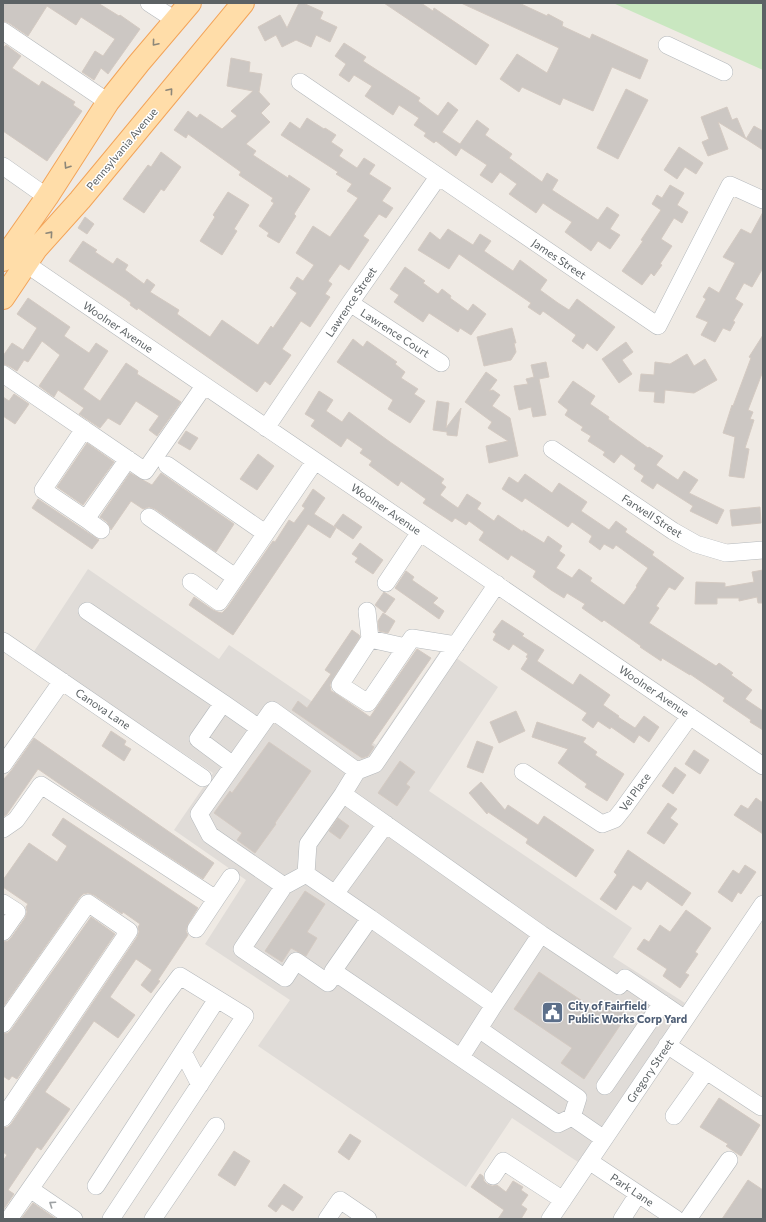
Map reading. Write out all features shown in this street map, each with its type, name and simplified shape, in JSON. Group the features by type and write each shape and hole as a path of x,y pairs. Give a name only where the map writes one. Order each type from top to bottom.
{"main road":[{"name":"Pennsylvania Avenue","path":"3,298 13,259 47,197 108,102 190,3"},
{"name":"Pennsylvania Avenue","path":"13,259 36,249 80,200 243,3"}],"street":[{"path":"149,3 175,20"},
{"path":"3,31 108,102"},
{"path":"667,45 724,72"},
{"name":"James Street","path":"300,82 658,326 730,185 763,200"},
{"path":"3,166 47,197"},
{"name":"Lawrence Street","path":"266,428 350,303 438,177"},
{"name":"Woolner Avenue","path":"13,259 497,584 763,766"},
{"name":"Lawrence Court","path":"350,303 441,363"},
{"path":"3,374 145,471 204,386"},
{"path":"84,429 43,490 101,530"},
{"name":"Farwell Street","path":"552,449 673,531 696,544 726,553 763,550"},
{"path":"86,519 128,459"},
{"path":"191,582 219,602 314,461"},
{"path":"167,465 265,533"},
{"path":"149,517 235,577"},
{"path":"386,583 420,532"},
{"path":"306,874 308,844 357,771 375,764 497,584"},
{"path":"367,611 370,639 340,685 368,703 412,638 456,645"},
{"path":"87,612 259,728"},
{"path":"370,639 406,647"},
{"name":"Canova Lane","path":"3,641 203,778"},
{"path":"3,765 62,681"},
{"path":"223,703 198,738 233,765"},
{"path":"284,886 210,835 198,814 272,710 357,771"},
{"name":"Vel Place","path":"523,772 602,824 615,819 690,716"},
{"path":"3,829 16,820 41,785 216,899"},
{"path":"343,794 541,934 619,986 625,978 685,1019"},
{"path":"335,894 386,824"},
{"path":"306,874 284,886 242,948 285,978 296,961 328,983 335,973 333,971 370,918"},
{"path":"306,874 494,1005"},
{"path":"196,929 231,877"},
{"path":"3,903 17,912 3,932"},
{"path":"3,1024 88,903 129,931 3,1118"},
{"name":"Gregory Street","path":"550,1219 763,904"},
{"path":"461,1058 541,934"},
{"path":"335,973 558,1124 572,1117 578,1098 479,1029"},
{"path":"9,1219 180,976 245,1016 112,1219"},
{"path":"96,1186 217,999"},
{"path":"605,1086 662,1003"},
{"path":"667,1045 761,1107 763,1105"},
{"path":"183,1052 200,1085"},
{"path":"674,1116 706,1071"},
{"path":"572,1117 604,1139"},
{"path":"153,1219 216,1126"},
{"path":"688,1219 728,1160"},
{"path":"493,1176 503,1161 563,1200"},
{"name":"Park Lane","path":"589,1161 676,1219"},
{"path":"30,1189 74,1219"},
{"path":"622,1219 638,1194"},
{"path":"327,1219 340,1200 368,1219"}],"shaded area":[{"path":"88,569 219,659 229,645 376,745 442,648 498,687 429,791 632,928 613,957 685,1003 578,1162 512,1118 466,1187 258,1046 290,1000 205,944 246,880 174,830 213,773 33,653"}],"green space":[{"path":"613,3 763,3 763,70"}],"building":[{"path":"3,3 98,3 119,16 120,15 140,29 108,74 101,68 94,80 82,72 95,51 103,56 115,39 81,17 76,25 47,6 28,36 9,23 3,21"},
{"path":"299,3 303,3 323,12 320,19 337,27 330,42 316,35 311,47 296,40 282,47 276,35 265,41 258,27 280,15 287,28"},
{"path":"384,3 421,3 433,11 434,8 489,45 476,65"},
{"path":"461,3 519,3 547,16 548,14 563,22 562,26 590,39 592,34 648,60 640,79 612,67 593,111 563,98 560,105 522,87 519,92 500,79 517,54 547,73 559,48"},
{"path":"344,43 366,57 363,61 420,98 418,101 438,116 448,102 458,110 442,132 460,144 477,120 489,129 485,135 512,154 509,158 542,182 547,173 558,180 552,190 598,220 607,207 619,215 610,229 620,235 610,249 598,241 591,251 565,232 572,222 543,203 536,213 509,194 517,184 500,172 492,183 480,175 487,165 461,148 456,156 436,141 434,143 424,136 426,133 414,125 419,118 399,105 393,115 365,96 372,86 354,75 349,82 339,75 346,64 335,56"},
{"path":"6,45 21,56 12,68 39,86 42,81 75,102 73,105 82,111 47,161 3,131 3,48"},
{"path":"231,58 250,62 249,72 262,74 259,92 258,91 270,104 261,113 270,122 246,144 256,151 253,155 288,178 289,175 310,189 294,214 296,216 279,243 267,236 269,233 259,226 274,203 271,201 273,198 239,175 241,172 188,134 186,138 174,130 188,111 197,118 200,114 222,129 237,116 231,111 253,91 227,86"},
{"path":"626,89 648,100 618,159 597,148"},
{"path":"727,107 732,120 737,118 746,139 718,122 728,149 708,156 702,142 709,139 701,117"},
{"path":"307,118 336,135 331,142 343,150 339,156 357,168 364,158 375,165 369,174 391,188 382,201 393,208 386,218 379,214 363,236 369,240 349,270 340,264 328,281 332,284 325,294 330,297 310,327 301,321 282,349 291,355 270,385 265,381 257,392 138,308 137,310 130,305 131,303 126,299 69,261 83,241 97,250 95,252 113,264 117,258 128,265 125,270 144,284 147,279 155,285 150,292 179,310 177,314 210,337 222,320 258,345 271,326 273,328 297,293 290,288 297,277 303,281 314,265 296,253 313,226 330,237 358,198 347,191 352,184 336,174 338,172 281,135 290,122 300,129"},
{"path":"754,126 763,131 763,150 746,139"},
{"path":"679,147 703,163 696,174 685,167 677,179 664,170"},
{"path":"161,152 181,167 164,191 161,189 144,213 123,199 148,165 151,167"},
{"path":"670,185 684,193 677,205 688,212 682,223 674,218 661,239 672,246 660,264 662,265 654,276 651,273 642,285 622,271 643,241 641,240 661,210 652,204 657,195 662,198"},
{"path":"228,192 249,205 234,229 237,231 222,255 200,241 215,217 213,215"},
{"path":"763,212 763,268 752,287 744,283 735,299 743,304 733,321 735,322 730,331 723,328 715,342 701,335 708,322 696,317 706,299 703,297 709,287 719,293 735,263 723,257 741,229 751,234"},
{"path":"85,217 94,224 87,234 78,228"},
{"path":"448,229 473,245 480,234 491,241 484,251 513,271 520,260 547,280 540,290 558,303 569,310 577,299 615,327 597,351 587,343 583,349 572,341 576,335 543,311 540,315 528,307 531,303 459,254 449,269 418,250 430,232 440,240"},
{"path":"405,267 425,281 423,283 438,294 442,289 451,296 450,298 468,311 473,304 486,314 471,335 460,328 458,332 429,313 423,322 394,302 399,295 390,289"},
{"path":"28,298 70,327 64,336 89,353 96,343 108,351 83,389 100,401 126,363 138,371 137,374 181,402 157,436 149,430 159,416 136,401 120,425 108,418 100,428 79,414 84,408 58,390 54,397 39,386 60,355 42,341 28,362 24,360 17,371 3,364 3,356 12,343 23,350 37,328 17,314"},
{"path":"512,328 516,343 514,343 516,352 511,360 484,366 477,337"},
{"path":"763,335 763,371 748,410 753,412 750,419 754,420 745,448 749,449 744,478 729,476 735,437 723,433 732,405 733,406 751,358 749,357"},
{"path":"353,339 363,347 367,341 397,362 395,364 405,372 401,378 418,389 414,394 425,401 410,423 388,409 393,400 337,362"},
{"path":"626,342 633,352 622,360 632,374 619,383 602,359"},
{"path":"687,354 694,366 705,359 717,380 694,393 665,390 664,403 654,402 655,392 639,391 641,374 654,375 655,362 670,364"},
{"path":"546,362 549,377 539,379 546,415 533,417 531,407 519,410 514,386 528,384 526,379 534,377 531,365"},
{"path":"486,372 497,380 489,391 493,390 500,395 492,406 510,418 518,456 489,463 486,446 508,441 488,428 492,422 465,402"},
{"path":"573,381 595,396 590,404 609,417 608,419 648,448 649,447 663,456 656,465 678,480 684,471 698,480 689,493 724,510 717,524 690,511 693,506 657,483 653,489 641,481 644,476 634,469 636,465 621,454 614,463 603,455 605,452 588,441 591,436 581,430 583,427 565,415 568,410 558,402"},
{"path":"319,391 333,400 326,411 342,422 349,412 444,479 441,483 446,487 440,495 448,501 458,508 467,494 481,503 477,509 494,521 498,515 523,532 523,530 544,543 548,536 562,546 559,551 565,555 556,568 572,578 579,569 592,578 590,581 624,605 648,568 616,545 613,549 604,544 600,550 589,542 592,536 572,522 568,527 525,498 522,502 502,489 509,477 518,483 525,474 552,493 559,483 587,502 581,511 609,530 616,521 627,529 625,532 654,552 652,555 684,578 675,590 669,587 656,606 659,608 649,623 716,666 719,663 733,673 731,675 752,690 745,699 763,711 763,730 723,701 725,698 690,674 662,658 661,661 604,620 602,622 582,608 585,604 567,593 564,598 551,590 533,577 536,571 511,555 508,560 479,540 484,532 469,521 466,525 455,518 452,522 423,503 426,499 401,481 398,486 369,465 372,461 360,453 363,449 347,438 341,447 311,426 315,420 305,414"},
{"path":"14,394 29,404 15,424 3,416 3,397 9,401"},
{"path":"437,401 449,403 446,428 461,408 457,436 447,435 447,432 433,430"},
{"path":"186,431 198,438 190,450 178,443"},
{"path":"87,443 114,462 83,505 57,487"},
{"path":"258,454 274,466 257,490 240,479"},
{"path":"130,473 152,485 161,473 234,524 216,552 155,509 149,507 143,509 131,501 111,530 107,522 100,517"},
{"path":"313,489 325,498 314,514 336,528 330,538 308,524 233,635 189,605 194,597 213,610 222,613 273,541 275,542 289,520 294,523 305,508 302,506"},
{"path":"38,499 99,540 92,549 32,508"},
{"path":"760,507 761,523 732,526 730,510"},
{"path":"343,514 362,527 353,539 334,526"},
{"path":"360,543 383,560 373,574 355,562 358,558 352,554"},
{"path":"763,570 763,603 758,603 757,597 739,601 739,598 717,598 717,604 695,604 696,582 725,583 725,587 754,582 752,572"},
{"path":"406,571 414,577 412,580 438,598 433,603 444,611 439,619 395,588"},
{"path":"384,592 395,599 385,613 375,605"},
{"path":"383,613 395,621 388,633 379,631 378,621"},
{"path":"502,620 524,634 522,636 544,650 537,661 573,685 580,674 610,695 603,705 619,716 618,717 635,728 644,716 659,727 649,742 639,735 634,743 611,727 610,729 598,721 593,728 582,720 587,713 521,669 528,658 526,657 528,654 513,644 509,650 493,640 496,634 493,632"},
{"path":"352,630 360,637 332,680 330,685 331,691 370,717 417,649 431,658 371,745 374,747 368,756 362,758 292,710 298,701 307,708 331,674 325,670"},
{"path":"516,711 525,731 499,743 490,722"},
{"path":"537,722 586,738 583,742 597,752 595,755 624,774 607,801 585,787 587,784 558,763 568,749 532,737"},
{"path":"111,731 126,741 124,745 131,749 124,761 102,746"},
{"path":"34,738 214,863 203,879 38,769 7,814 3,817 3,780"},
{"path":"477,741 493,747 483,773 467,767"},
{"path":"269,742 311,771 255,853 237,840 242,833 214,813 230,791 232,793"},
{"path":"694,750 709,760 700,774 685,764"},
{"path":"400,761 415,772 406,784 410,787 397,806 378,793"},
{"path":"675,767 686,775 673,794 662,786"},
{"path":"481,782 505,810 508,805 538,825 544,816 594,850 576,877 526,843 528,839 488,812 487,814 469,793"},
{"path":"756,798 763,803 763,834 734,815 741,805 748,809"},
{"path":"668,803 677,809 670,818 678,824 664,844 647,833"},
{"path":"63,818 198,908 188,924 186,931 188,935 151,993 141,985 152,970 136,959 110,997 135,1015 118,1038 94,1021 45,1092 70,1109 41,1150 37,1147 8,1190 14,1194 3,1210 3,1161 7,1155 3,1152 3,1128 8,1127 11,1124 139,932 138,927 140,924 123,912 122,914 94,895 88,893 83,894 3,1007 3,942 8,941 11,938 25,918 27,912 26,907 28,904 3,887 3,880 29,843 57,862 67,846 52,835"},
{"path":"338,818 349,826 340,839 329,831"},
{"path":"628,850 691,893 682,906 647,881 641,890 633,885 616,910 600,899 617,875 614,872"},
{"path":"745,865 756,872 741,894 738,892 732,902 718,892 733,870 739,874"},
{"path":"305,891 325,904 307,932 317,938 306,956 291,948 282,962 265,951"},
{"path":"686,910 711,928 695,952 698,954 685,973 689,975 680,988 663,976 667,969 637,949 644,939 649,942 660,925 670,932"},
{"path":"91,917 115,934 17,1079 12,1076 9,1080 3,1076 3,1034 8,1033 11,1030"},
{"path":"539,972 597,1011 605,1000 627,1015 584,1079 561,1063 572,1048 514,1009"},
{"path":"719,1098 760,1125 741,1156 726,1146 728,1144 700,1127"},
{"path":"350,1134 361,1141 349,1160 338,1152"},
{"path":"234,1151 250,1161 235,1186 218,1175"},
{"path":"480,1174 483,1176 484,1181 487,1184 492,1186 497,1185 506,1192 513,1181 523,1187 521,1190 528,1195 521,1205 527,1209 521,1219 498,1219 504,1210 471,1187"},
{"path":"748,1180 763,1190 763,1219 722,1219"},
{"path":"284,1184 303,1197 293,1211 282,1204 276,1212 268,1206"},
{"path":"33,1203 56,1219 21,1219"}],"place":[{"name":"City of Fairfield Public Works Corp Yard","path":"552,1012"}]}
